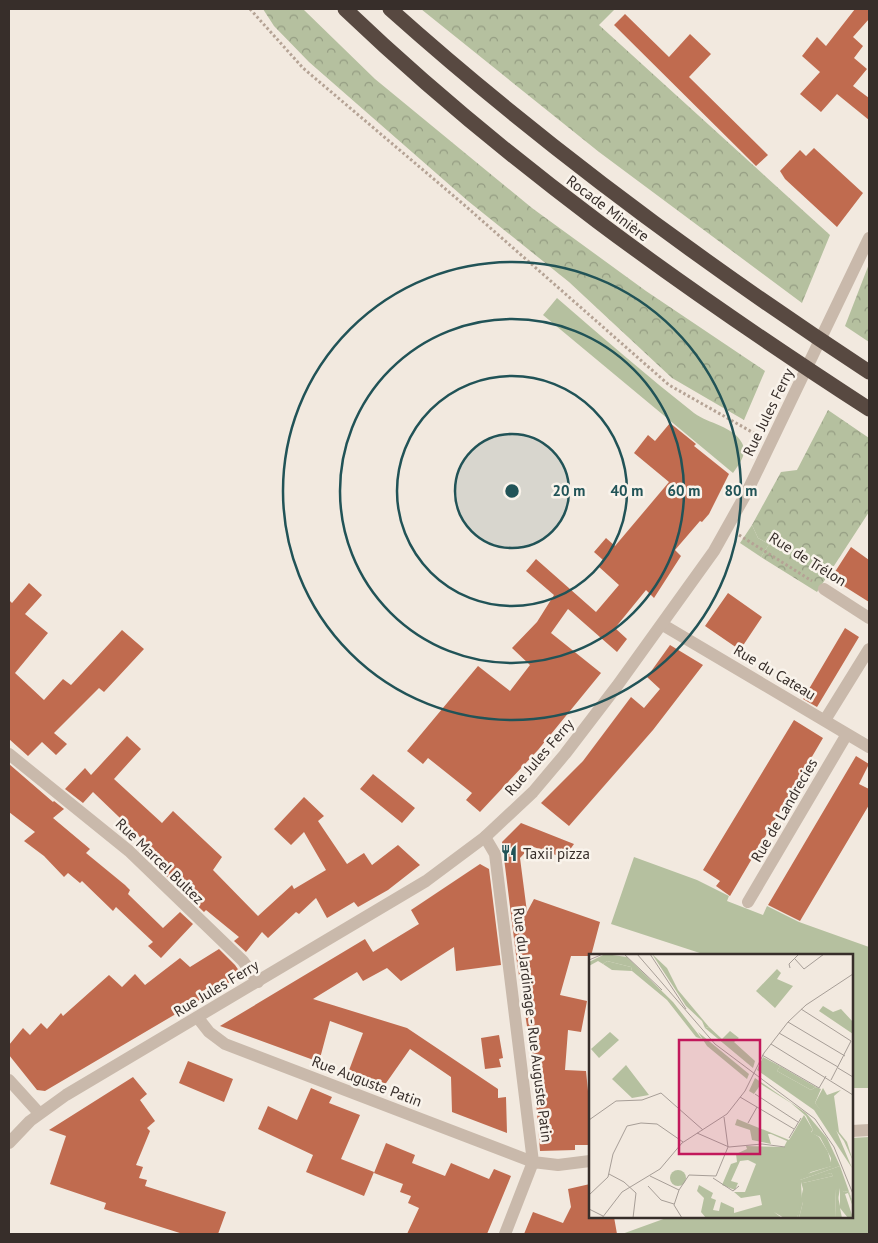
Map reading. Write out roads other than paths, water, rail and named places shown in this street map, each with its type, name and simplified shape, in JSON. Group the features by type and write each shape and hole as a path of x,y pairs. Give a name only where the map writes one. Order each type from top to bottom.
{"highway":[{"name":"Rocade Minière","path":"345,9 412,71 529,169 638,252 768,343 869,409"},
{"name":"Rocade Minière","path":"390,9 543,139 647,219 780,313 864,369"}],"street":[{"name":"Rue Jules Ferry","path":"9,1143 39,1113 66,1095 426,881 485,837 516,809 560,761 663,625 728,528 771,443 869,238"},
{"name":"Rue de Trélon","path":"824,589 869,618"},
{"name":"Rue du Cateau","path":"663,625 869,747"},
{"path":"825,720 869,649"},
{"name":"Rue de Landrecies","path":"748,902 847,734"},
{"name":"Rue Marcel Bultez","path":"9,754 129,851 243,961 258,982"},
{"name":"Rue du Jardinage - Rue Auguste Patin","path":"485,837 495,854 533,1162 558,1166 589,1161"},
{"name":"Rue Auguste Patin","path":"198,1018 209,1032 225,1044 533,1162"},
{"path":"9,1080 39,1113"},
{"path":"853,1130 869,1130"},
{"path":"505,1234 533,1162"}],"place":[{"name":"Taxii pizza","path":"509,853"}]}
